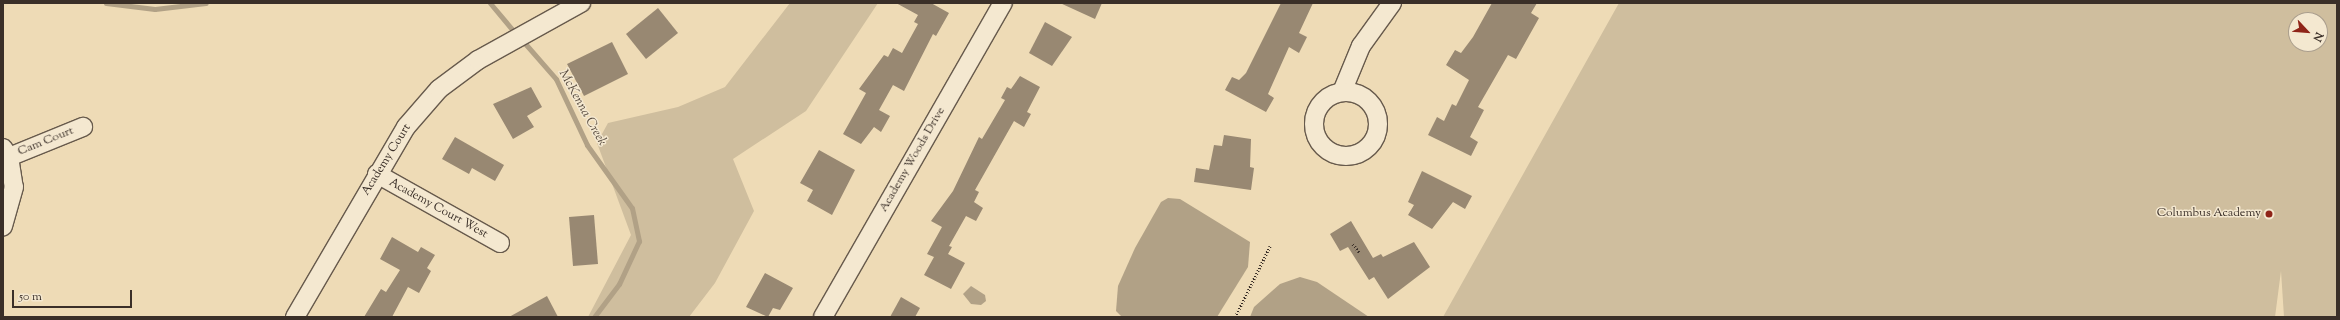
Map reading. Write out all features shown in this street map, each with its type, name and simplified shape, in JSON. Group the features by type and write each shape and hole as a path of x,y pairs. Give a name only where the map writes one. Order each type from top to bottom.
{"street":[{"name":"Academy Court","path":"295,317 377,174 406,127 439,88 506,44 581,3"},
{"name":"Academy Woods Drive","path":"823,317 1003,3"},
{"path":"1342,92 1361,46 1392,3"},
{"name":"Cam Court","path":"6,152 83,127"},
{"path":"3,226 14,187 6,152"},
{"name":"Academy Court West","path":"377,174 500,244"}],"path":[{"path":"1353,244 1360,253"},
{"path":"1235,317 1270,246"}],"shaded area":[{"path":"790,3 878,3 806,111 733,159 754,211 715,283 689,317 588,317 631,235 597,143 608,123 678,107 725,87"},
{"path":"1619,3 2337,3 2337,317 2284,317 2281,271 2275,317 1443,317"},
{"path":"1168,198 1180,199 1250,242 1248,267 1217,317 1122,317 1116,311 1118,286 1135,248 1161,202"},
{"path":"1300,277 1317,282 1369,317 1250,317 1254,307 1280,284"},
{"path":"971,286 985,295 986,301 981,305 971,304 963,294"}],"building":[{"path":"896,3 931,3 949,13 936,36 933,34 904,91 893,85 879,110 890,116 881,132 874,127 861,144 843,134 866,93 859,89 884,55 888,57 893,48 902,53 918,24 914,22 918,15"},
{"path":"1060,3 1102,3 1095,19"},
{"path":"1281,3 1313,3 1299,33 1307,37 1299,53 1289,47 1268,94 1274,98 1266,112 1225,90 1232,77 1239,80 1246,73"},
{"path":"1492,3 1537,3 1531,13 1539,18 1516,59 1508,55 1478,107 1484,110 1470,137 1478,142 1471,156 1428,135 1437,117 1444,121 1452,104 1456,106 1469,80 1446,65 1455,50 1461,53 1473,37"},
{"path":"658,8 678,33 646,59 626,34"},
{"path":"1045,22 1072,37 1052,66 1029,53"},
{"path":"612,42 628,74 584,96 567,64"},
{"path":"1020,76 1040,87 1027,112 1031,114 1024,127 1014,121 975,190 979,192 974,202 983,208 976,221 966,216 949,246 952,247 948,254 965,263 951,289 924,275 934,257 927,254 942,227 931,221 953,191 979,137 982,139 1005,100 1001,98 1007,87 1011,89"},
{"path":"531,87 542,107 527,116 534,127 513,139 493,104"},
{"path":"1224,135 1251,139 1250,167 1254,168 1251,190 1194,182 1196,168 1209,170 1214,145 1222,146"},
{"path":"455,137 504,165 495,181 472,168 469,174 442,159"},
{"path":"819,150 855,170 832,215 807,201 813,190 800,183"},
{"path":"1422,171 1472,196 1465,209 1453,202 1432,229 1408,215 1414,205 1408,202"},
{"path":"594,215 598,264 573,266 569,217"},
{"path":"1351,221 1373,258 1381,254 1383,257 1414,242 1430,267 1388,299 1374,277 1369,280 1348,247 1340,251 1330,234"},
{"path":"392,237 418,252 421,247 435,255 427,268 431,271 419,293 408,287 392,317 364,317 381,289 386,292 400,270 380,259"},
{"path":"765,273 793,288 780,310 773,308 768,317 746,307"},
{"path":"547,296 558,317 509,317"},
{"path":"901,297 920,308 915,317 890,317"}],"waterway":[{"name":"McKenna Creek","path":"106,3 155,9 206,3"},
{"name":"McKenna Creek","path":"490,3 516,34"},
{"name":"McKenna Creek","path":"522,40 556,79 587,145 632,208 639,241 619,284 594,317"}],"place":[{"name":"Columbus Academy","path":"2269,214"}]}
